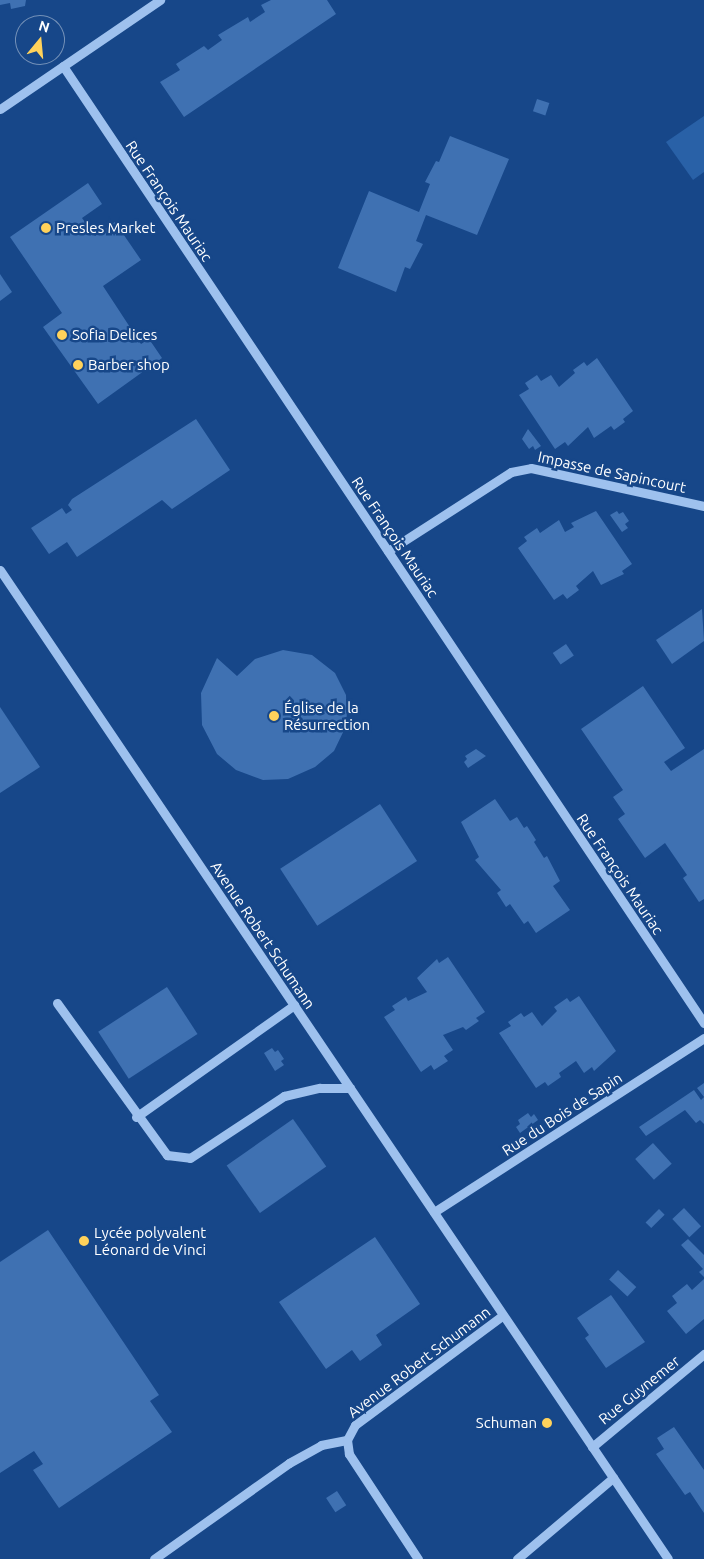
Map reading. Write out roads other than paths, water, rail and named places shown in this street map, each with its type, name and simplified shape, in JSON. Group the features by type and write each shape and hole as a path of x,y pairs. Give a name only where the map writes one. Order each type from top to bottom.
{"street":[{"path":"0,109 160,0"},
{"name":"Rue François Mauriac","path":"63,66 704,1023"},
{"name":"Impasse de Sapincourt","path":"388,551 511,472 531,468 704,506"},
{"name":"Avenue Robert Schumann","path":"0,570 668,1559"},
{"path":"57,1003 136,1117 167,1155 190,1158 284,1096 320,1088 350,1088"},
{"path":"136,1117 294,1005"},
{"name":"Rue du Bois de Sapin","path":"434,1212 704,1038"},
{"name":"Avenue Robert Schumann","path":"418,1559 350,1454 346,1440 356,1425 503,1316"},
{"name":"Rue Guynemer","path":"592,1447 704,1354"},
{"path":"154,1559 289,1463 321,1445 346,1440"},
{"path":"517,1559 613,1478"}],"place":[{"name":"Presles Market","path":"46,228"},
{"name":"Sofia Delices","path":"62,335"},
{"name":"Barber shop","path":"78,365"},
{"name":"Église de la Résurrection","path":"274,716"},
{"name":"Lycée polyvalent Léonard de Vinci","path":"84,1241"},
{"name":"Schuman","path":"547,1423"}]}
